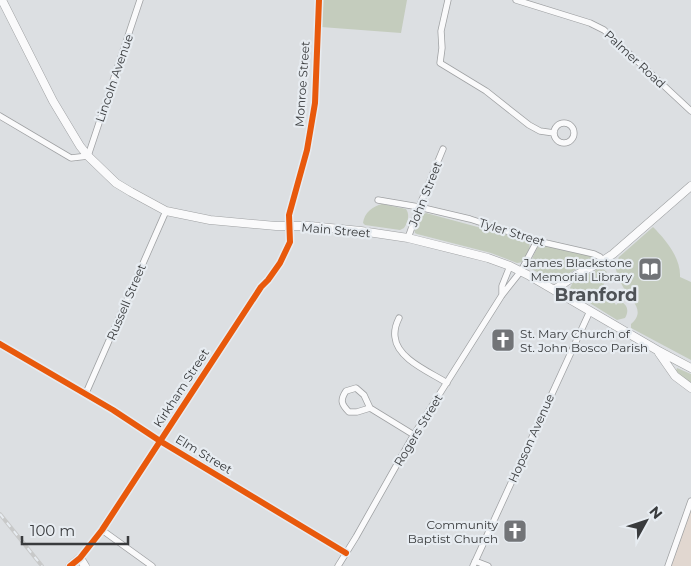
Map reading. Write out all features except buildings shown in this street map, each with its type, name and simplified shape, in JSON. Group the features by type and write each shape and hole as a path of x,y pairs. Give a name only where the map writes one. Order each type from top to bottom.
{"main road":[{"name":"Main Street","path":"2,0 72,134 88,156 121,186 166,210 210,220 327,227 408,238 466,252 510,266 656,350 691,368"},
{"path":"554,290 616,252 691,186"},
{"path":"656,350 675,376 691,388"},
{"path":"70,566 80,558 85,566"}],"street":[{"name":"Lincoln Avenue","path":"88,156 140,0"},
{"name":"Monroe Street","path":"290,226 289,215 307,150 315,103 319,0"},
{"path":"448,0 441,30 442,48 440,63 486,91 529,125 540,131 554,133"},
{"name":"Palmer Road","path":"516,0 590,22 604,30 691,111"},
{"path":"0,116 71,158 88,156"},
{"name":"John Street","path":"408,238 443,149"},
{"name":"Tyler Street","path":"378,200 470,219 537,241 594,254 600,256 603,260"},
{"name":"Russell Street","path":"86,393 166,210"},
{"name":"Kirkham Street","path":"80,558 102,530 262,287 280,263 290,242 290,226"},
{"name":"Rogers Street","path":"338,566 356,538 414,435 502,295 521,272 537,241"},
{"name":"Rogers Street","path":"502,295 502,286 510,266"},
{"name":"Hopson Avenue","path":"474,563 590,311"},
{"path":"399,318 394,338 402,353 409,360 447,383"},
{"name":"Elm Street","path":"0,344 86,393 160,441 346,553"},
{"path":"370,408 349,412 341,400 346,391 356,388 364,395 370,408 414,435"},
{"path":"668,566 691,500"},
{"path":"102,530 152,566"},
{"path":"474,563 488,566"}],"shaded area":[{"path":"691,501 691,566 668,566"}],"green space":[{"path":"323,0 407,0 401,33 321,27"},
{"path":"382,204 406,209 408,218 404,228 400,230 365,225 363,223 369,210"},
{"path":"426,213 526,240 530,247 529,250 523,262 517,263 491,253 417,234 414,228 420,216"},
{"path":"653,227 668,244 675,256 680,270 680,277 691,282 691,360 631,328 638,310 620,281 615,264 619,257"},
{"path":"542,244 593,256 595,259 557,281 553,281 530,268 529,265 537,248"},
{"path":"600,268 607,272 601,276 606,290 613,290 609,295 616,305 620,301 626,306 627,313 625,318 617,320 572,292 570,288 573,282"},
{"path":"677,368 691,374 691,383 676,372"}],"railway":[{"path":"0,514 42,566"}],"cycle path":[{"path":"70,566 80,558 102,530 261,287 280,263 290,242 289,215 307,150 315,103 319,0"},
{"path":"0,344 113,410 160,441 346,553"}],"place":[{"name":"James Blackstone Memorial Library","path":"650,269"},
{"name":"St. Mary Church of St. John Bosco Parish","path":"503,340"},
{"name":"Community Baptist Church","path":"515,531"}],"district":[{"name":"Branford","path":"596,295"}]}
